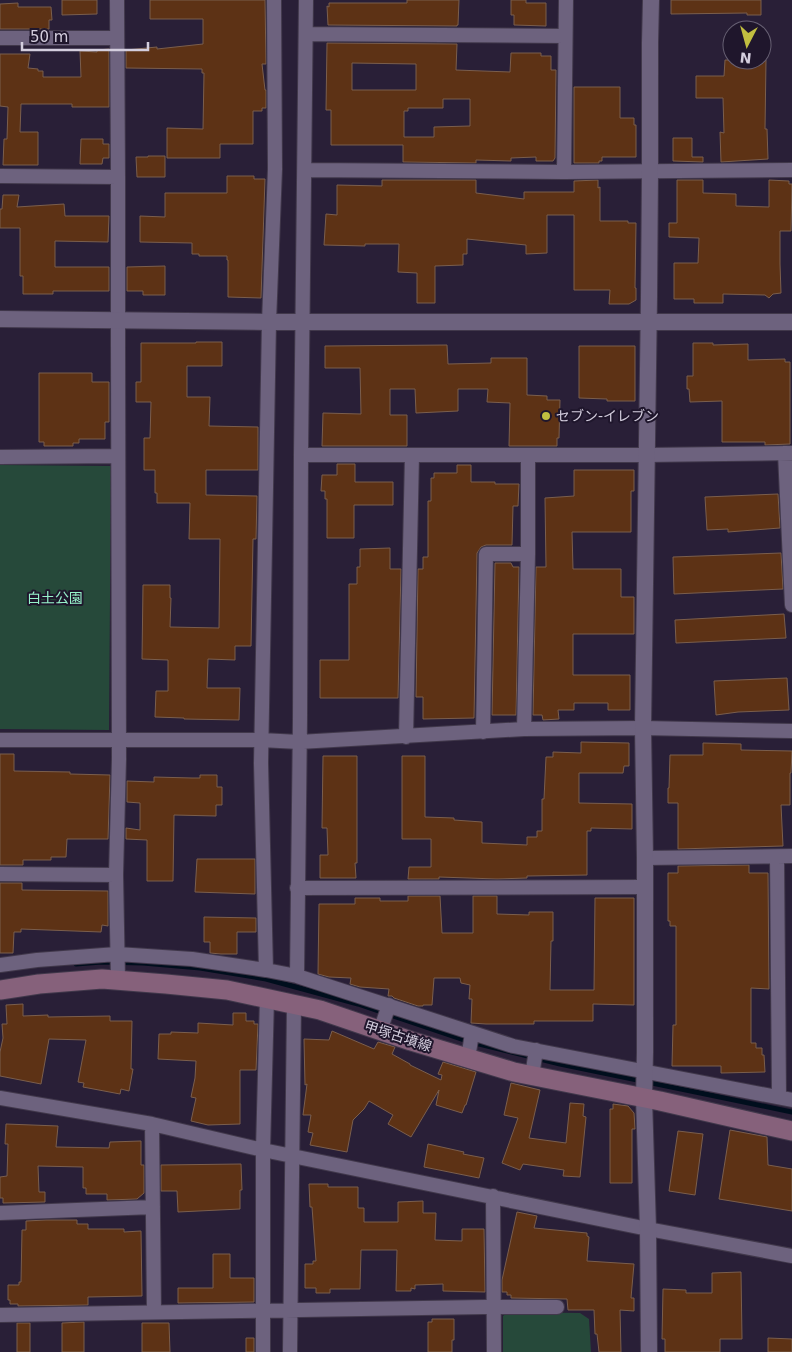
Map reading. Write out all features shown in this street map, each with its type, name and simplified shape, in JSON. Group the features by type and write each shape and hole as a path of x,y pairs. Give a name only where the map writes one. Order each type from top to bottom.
{"main road":[{"name":"甲塚古墳線","path":"0,990 38,971 83,980 117,966 166,984 227,990 320,1010 380,1031 514,1072 532,1076 644,1084 792,1130"}],"street":[{"path":"117,0 119,740 116,874 117,966"},
{"path":"266,970 262,740 269,322 275,169 274,0"},
{"path":"296,976 306,0"},
{"path":"564,172 566,0"},
{"path":"649,1352 644,1084 645,858 643,728 651,0"},
{"path":"306,34 565,36"},
{"path":"0,38 116,38"},
{"path":"305,170 564,172 792,170"},
{"path":"0,176 118,177"},
{"path":"0,319 269,322 792,322"},
{"path":"300,454 646,455 788,453 792,605"},
{"path":"406,737 412,454"},
{"path":"524,729 528,455"},
{"path":"0,457 118,456"},
{"path":"483,732 486,554 528,554"},
{"path":"0,740 262,740 299,742 524,729 643,728 792,731"},
{"path":"645,858 792,856"},
{"path":"0,965 38,971 192,959 266,970 296,976 472,1033 514,1046 536,1050 644,1084 786,1099 777,857"},
{"path":"0,874 116,874"},
{"path":"297,888 644,887"},
{"path":"263,1352 263,1150 266,998"},
{"path":"290,1352 294,1004"},
{"path":"380,1031 389,1005"},
{"path":"468,1059 472,1033"},
{"path":"532,1076 536,1050"},
{"path":"0,1098 152,1124 263,1150 648,1229 792,1256"},
{"path":"152,1124 154,1312"},
{"path":"493,1196 494,1352"},
{"path":"0,1213 153,1207"},
{"path":"0,1315 494,1306 557,1307"}],"green space":[{"name":"白土公園","path":"0,465 111,466 109,730 0,729"},
{"path":"508,1312 580,1313 589,1319 591,1352 503,1352 503,1316"}],"building":[{"path":"62,0 97,0 97,14 62,15"},
{"path":"150,0 265,0 266,64 262,64 266,90 266,108 262,108 262,111 253,111 253,144 220,144 220,158 167,158 167,128 203,129 204,73 202,73 202,69 126,68 126,50 203,44 203,19 150,19"},
{"path":"407,0 459,0 458,25 328,25 327,6 329,7 329,3 407,3"},
{"path":"511,0 526,0 526,3 546,3 546,26 514,25 514,15 511,15"},
{"path":"671,0 761,0 761,15 747,15 747,13 671,14"},
{"path":"18,3 18,7 51,7 52,20 49,20 49,29 0,29 0,4"},
{"path":"327,43 457,44 456,70 510,72 511,53 541,53 541,56 551,56 551,70 556,70 555,158 553,161 536,161 536,157 511,158 511,161 476,160 476,163 403,162 403,145 331,145 331,110 326,110","holes":["352,63 416,64 416,90 352,90","443,99 470,99 470,126 434,127 434,137 404,137 404,111 408,111 408,108 443,108"]},
{"path":"109,49 109,107 72,107 72,104 21,104 20,132 38,132 38,165 3,165 4,139 7,139 8,107 0,106 0,54 30,54 28,68 43,71 43,77 81,77 80,51 97,52 97,50"},
{"path":"724,70 766,70 765,129 767,129 768,159 721,162 720,132 724,133 723,98 696,98 696,76 724,76"},
{"path":"574,87 620,87 620,118 634,118 634,125 636,125 636,157 602,157 602,161 599,161 599,163 574,163"},
{"path":"673,138 692,138 692,157 703,157 703,162 673,161"},
{"path":"81,139 103,139 103,144 109,144 109,158 103,158 102,164 80,164"},
{"path":"165,156 165,177 137,177 136,157"},
{"path":"227,176 254,176 254,179 265,179 261,298 228,297 227,256 199,256 199,254 192,254 192,243 140,242 140,216 165,217 165,193 227,193"},
{"path":"382,180 476,180 476,193 524,199 524,192 574,192 574,181 598,180 598,188 600,187 600,221 628,221 628,223 636,223 636,300 629,304 609,304 610,290 574,290 574,215 547,215 547,253 526,254 526,245 467,239 467,254 463,254 463,265 435,266 435,303 417,303 417,273 398,272 399,244 365,244 365,246 324,245 326,214 337,215 337,185 382,186"},
{"path":"677,180 703,180 703,193 736,194 736,206 769,207 769,180 789,181 789,184 792,184 791,231 780,231 781,293 773,294 769,298 765,295 723,294 723,303 694,303 694,299 674,299 674,263 698,263 699,238 669,237 669,223 677,223"},
{"path":"3,195 19,195 17,207 64,204 65,216 109,216 108,242 55,241 55,267 109,267 109,291 53,291 53,294 23,294 23,276 20,276 20,228 0,228 0,209 2,209"},
{"path":"165,266 165,295 143,295 143,291 127,291 127,267"},
{"path":"222,342 222,366 187,366 187,397 210,397 209,426 258,427 258,470 206,470 206,495 257,496 256,539 253,539 251,646 235,646 235,660 208,659 207,688 240,688 239,720 155,717 156,691 168,691 168,660 142,659 143,585 170,585 170,627 219,628 220,539 189,539 190,503 157,503 155,470 144,470 144,438 150,438 151,402 136,402 136,382 141,382 141,343"},
{"path":"693,343 713,343 713,345 748,344 748,360 785,359 785,362 790,362 790,444 765,445 765,442 722,442 722,401 690,402 687,376 693,376"},
{"path":"447,345 448,364 491,363 491,358 527,358 527,395 547,396 547,400 560,400 557,446 509,446 510,403 487,402 488,389 458,389 458,411 416,413 415,389 390,389 390,415 407,415 407,446 322,446 323,413 361,414 360,368 325,368 325,346"},
{"path":"579,346 635,346 635,401 579,398"},
{"path":"39,373 92,373 92,382 109,382 109,422 105,422 105,439 79,439 79,443 73,443 73,446 44,446 44,442 39,442"},
{"path":"337,464 355,464 355,482 393,482 393,505 354,505 354,538 327,538 327,499 325,499 325,491 321,491 322,475 337,475"},
{"path":"457,465 471,465 471,482 519,484 518,506 513,506 512,545 486,545 481,547 477,553 474,718 423,719 423,697 416,697 418,569 423,569 423,557 428,557 428,501 431,501 431,478 434,478 434,473 457,473"},
{"path":"574,470 634,470 634,491 631,491 631,532 572,532 573,569 621,569 621,597 634,597 634,634 573,634 573,675 630,675 630,710 608,710 608,703 574,703 574,710 558,710 559,719 543,720 542,715 533,715 536,567 546,567 545,498 574,496"},
{"path":"778,494 780,528 728,532 728,529 707,530 705,497"},
{"path":"390,548 390,569 401,569 398,698 320,698 320,660 349,660 349,584 357,584 357,567 360,567 360,549"},
{"path":"781,553 783,589 674,594 673,557"},
{"path":"495,563 511,563 513,567 519,567 516,715 492,715"},
{"path":"784,614 786,638 676,643 675,620"},
{"path":"787,678 789,710 716,715 714,681"},
{"path":"581,742 629,743 629,766 624,766 623,773 579,773 579,803 632,804 632,829 591,828 591,831 587,831 587,875 527,876 527,878 497,879 439,877 439,879 408,879 409,867 431,867 431,839 402,839 402,756 425,756 425,817 454,818 454,820 482,822 482,843 527,845 527,837 537,837 537,831 542,831 542,799 544,799 546,757 553,757 553,752 581,753"},
{"path":"703,743 741,744 741,750 792,751 790,805 781,805 783,846 678,849 678,803 668,803 670,755 703,755"},
{"path":"0,754 14,754 14,771 110,775 108,839 67,839 66,857 51,857 51,860 23,860 23,865 0,865"},
{"path":"323,756 357,756 356,878 320,878 320,855 328,855 327,828 322,828"},
{"path":"200,775 217,775 217,787 222,787 222,805 216,805 216,816 174,815 173,881 147,881 147,840 126,839 126,828 140,830 140,803 127,802 127,781 154,782 154,777 200,778"},
{"path":"197,859 255,859 255,894 195,892"},
{"path":"749,865 749,873 768,873 769,989 751,988 751,1043 756,1043 756,1048 762,1048 765,1072 721,1073 721,1066 672,1066 673,1025 676,1025 676,926 670,926 670,921 668,921 668,873 678,873 678,866"},
{"path":"0,883 22,883 22,890 108,891 108,926 102,925 101,932 21,929 21,932 14,932 13,953 0,953"},
{"path":"408,896 440,896 442,933 473,933 473,896 497,896 497,914 529,915 529,912 553,912 550,990 594,990 595,898 634,898 634,1005 593,1004 593,1021 534,1021 534,1024 471,1023 472,999 469,999 470,985 461,983 460,978 434,978 432,1005 418,1006 388,996 389,989 360,987 350,984 351,978 329,977 318,974 319,904 355,904 355,898 380,898 380,901 408,901"},
{"path":"204,917 256,918 256,932 237,932 237,954 210,953 210,942 204,942"},
{"path":"23,1004 23,1016 110,1016 110,1021 132,1021 131,1069 133,1069 129,1091 121,1089 120,1094 83,1087 84,1083 78,1082 86,1040 49,1039 41,1084 0,1076 0,1052 3,1038 2,1024 7,1024 6,1005"},
{"path":"233,1013 246,1013 246,1021 254,1021 254,1024 258,1024 256,1070 240,1070 240,1124 208,1125 191,1121 196,1098 191,1097 196,1061 158,1059 159,1034 171,1034 171,1032 198,1033 198,1023 233,1025"},
{"path":"332,1031 374,1049 378,1042 395,1047 392,1054 441,1080 442,1075 438,1074 443,1062 476,1072 462,1113 436,1105 439,1090 411,1137 388,1124 393,1115 369,1101 353,1120 347,1152 310,1145 313,1133 308,1132 311,1115 303,1115 307,1084 305,1085 304,1039 329,1040"},
{"path":"511,1083 540,1090 529,1138 566,1143 570,1103 584,1104 583,1116 586,1117 580,1177 563,1176 564,1170 523,1164 520,1170 502,1163 518,1118 504,1115"},
{"path":"613,1104 628,1106 634,1113 635,1129 632,1129 632,1183 610,1183 610,1109 613,1109"},
{"path":"6,1124 58,1126 56,1147 109,1148 110,1142 141,1141 141,1165 144,1165 144,1193 137,1199 107,1200 107,1194 86,1194 86,1188 83,1188 83,1167 38,1166 39,1192 45,1192 45,1202 3,1203 3,1198 0,1198 0,1177 7,1176 8,1144 5,1144"},
{"path":"730,1130 767,1137 768,1165 792,1169 792,1211 719,1199"},
{"path":"678,1131 703,1134 695,1195 669,1191"},
{"path":"428,1144 484,1158 479,1178 424,1167"},
{"path":"241,1164 242,1190 240,1190 240,1209 178,1212 177,1191 161,1191 161,1165"},
{"path":"309,1184 328,1184 328,1187 358,1187 358,1208 364,1208 364,1222 398,1222 398,1202 423,1201 423,1213 436,1213 435,1240 462,1241 462,1229 484,1229 485,1292 443,1291 443,1284 415,1285 415,1289 411,1288 411,1291 396,1291 397,1250 361,1250 360,1289 330,1289 330,1293 316,1293 316,1288 305,1288 305,1264 313,1264 313,1261 316,1261"},
{"path":"517,1212 537,1216 534,1228 587,1233 589,1237 587,1261 634,1264 631,1298 634,1298 634,1311 620,1310 621,1352 599,1352 597,1334 595,1334 594,1310 568,1310 567,1299 511,1298 511,1295 507,1295 507,1292 502,1292 502,1280"},
{"path":"77,1220 77,1224 88,1224 88,1229 124,1229 124,1232 141,1231 142,1296 88,1297 88,1305 18,1306 18,1304 10,1304 10,1300 8,1300 8,1285 19,1285 19,1282 21,1282 22,1230 26,1230 26,1221"},
{"path":"213,1254 230,1254 230,1278 254,1278 254,1302 178,1303 178,1288 213,1288"},
{"path":"741,1272 742,1339 720,1339 720,1352 665,1352 665,1339 662,1339 663,1289 686,1290 686,1293 712,1293 712,1273"},
{"path":"432,1319 454,1319 452,1352 428,1352 428,1322 432,1322"},
{"path":"84,1322 84,1352 62,1352 62,1323"},
{"path":"17,1323 30,1323 30,1352 17,1352"},
{"path":"142,1323 169,1323 170,1352 142,1352"},
{"path":"246,1338 254,1338 254,1352 246,1352"},
{"path":"768,1338 792,1339 792,1352 768,1352"}],"waterway":[{"path":"76,964 102,962 143,963 200,968 266,979 358,1004 467,1041 560,1064 792,1112"}],"place":[{"name":"セブン-イレブン","path":"546,416"}]}
